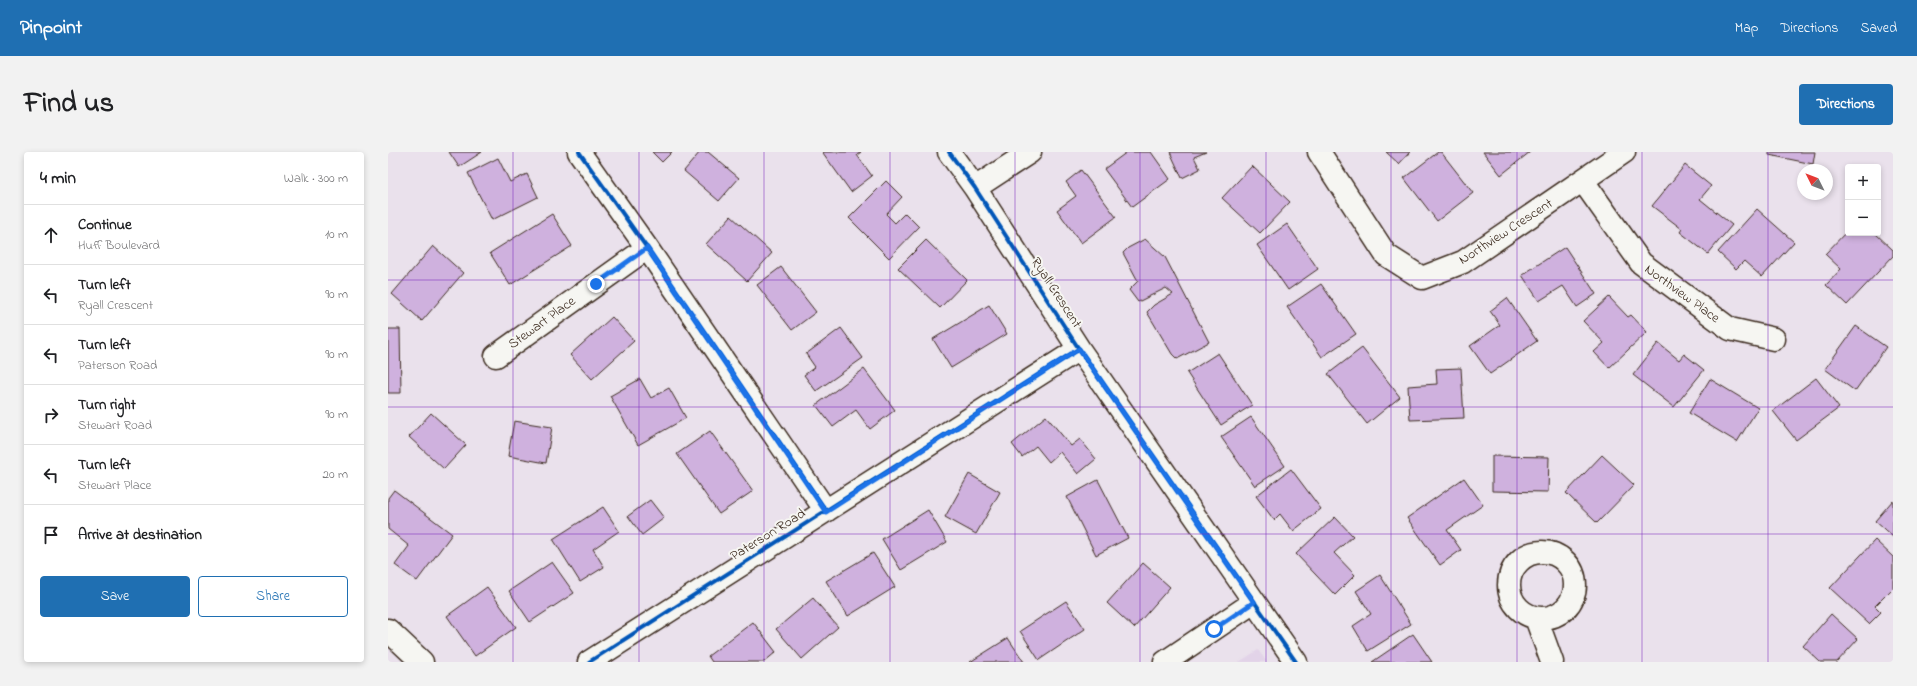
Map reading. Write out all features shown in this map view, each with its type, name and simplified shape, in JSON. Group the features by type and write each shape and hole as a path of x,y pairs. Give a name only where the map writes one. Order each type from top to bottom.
{"street":[{"path":"579,152 647,248 826,512"},
{"name":"Ryall Crescent","path":"949,152 975,188 1079,349 1296,662"},
{"path":"975,188 1030,152"},
{"name":"Northview Crescent","path":"1319,152 1386,255 1422,278 1463,262 1624,152"},
{"name":"Northview Place","path":"1583,180 1641,263 1730,329 1774,339"},
{"name":"Stewart Place","path":"496,356 647,248"},
{"name":"Paterson Road","path":"589,662 1079,349"},
{"path":"1165,662 1254,602"},
{"path":"1536,618 1552,662"},
{"path":"388,630 422,662"}],"shaded area":[{"path":"1258,650 1267,662 1239,662"}],"building":[{"path":"449,152 482,152 459,167"},
{"path":"652,152 672,152 662,162"},
{"path":"700,152 708,152 739,178 719,201 684,171"},
{"path":"861,152 857,155 872,176 851,192 823,153"},
{"path":"1127,152 1151,152 1170,179 1132,207 1104,169"},
{"path":"1170,152 1206,152 1194,157 1200,169 1182,178"},
{"path":"1386,152 1410,152 1399,164"},
{"path":"1438,152 1441,152 1473,193 1437,221 1404,178"},
{"path":"1483,152 1530,152 1501,175"},
{"path":"1769,152 1815,152 1813,164 1769,155"},
{"path":"498,158 510,182 527,174 538,197 492,220 468,173"},
{"path":"1685,165 1711,186 1700,199 1732,225 1708,254 1680,232 1682,229 1652,206"},
{"path":"1252,166 1290,202 1260,233 1222,198"},
{"path":"1081,170 1116,217 1081,243 1057,210 1076,196 1066,182"},
{"path":"886,181 902,197 886,214 895,223 905,213 919,227 889,258 849,218"},
{"path":"1757,209 1794,242 1762,277 1744,261 1736,269 1718,252"},
{"path":"552,214 572,246 510,285 490,253"},
{"path":"731,216 772,253 747,281 706,244"},
{"path":"1287,224 1318,269 1288,290 1257,245"},
{"path":"1845,233 1845,236 1878,236 1893,250 1893,256 1847,305 1826,285 1841,269 1825,254"},
{"path":"1145,239 1165,257 1209,342 1177,359 1172,354 1147,312 1154,305 1173,294 1166,288 1138,302 1129,290 1138,281 1123,253 1128,248"},
{"path":"926,240 967,280 940,308 898,268"},
{"path":"433,246 463,273 422,321 392,294"},
{"path":"1565,247 1596,294 1577,307 1563,286 1539,301 1522,275"},
{"path":"781,267 816,312 792,330 757,285"},
{"path":"1321,284 1356,334 1322,357 1287,307"},
{"path":"1609,297 1628,317 1631,315 1647,332 1609,368 1594,352 1604,343 1583,321"},
{"path":"1507,298 1537,341 1490,374 1470,346 1500,325 1490,311"},
{"path":"989,305 1007,334 951,368 933,339"},
{"path":"612,317 634,341 592,379 570,355"},
{"path":"1856,326 1886,347 1855,391 1825,369"},
{"path":"841,328 863,358 816,391 804,375 815,367 806,354"},
{"path":"388,329 400,329 401,393 388,393"},
{"path":"1658,343 1679,360 1684,354 1704,370 1674,407 1633,375"},
{"path":"1362,348 1400,397 1367,424 1328,374"},
{"path":"1218,353 1252,405 1221,425 1187,373"},
{"path":"1461,368 1464,418 1410,420 1408,386 1437,384 1436,369"},
{"path":"864,369 895,410 870,429 856,410 833,427 816,405"},
{"path":"1816,378 1839,408 1796,440 1773,411"},
{"path":"640,379 651,398 669,388 686,418 638,445 610,396"},
{"path":"1710,379 1758,408 1737,442 1689,413"},
{"path":"431,413 466,445 444,469 409,437"},
{"path":"1046,416 1071,446 1080,439 1096,459 1078,474 1060,452 1049,462 1036,446 1022,457 1012,444"},
{"path":"1251,417 1285,466 1255,486 1221,437"},
{"path":"514,421 552,427 546,463 508,456"},
{"path":"710,431 753,491 719,514 677,454"},
{"path":"1602,455 1634,485 1597,523 1566,493"},
{"path":"1492,456 1549,457 1548,492 1492,491"},
{"path":"1291,469 1321,509 1293,531 1280,514 1274,520 1256,496"},
{"path":"969,474 1000,492 976,534 945,517"},
{"path":"1464,478 1483,505 1447,530 1461,550 1440,565 1407,518"},
{"path":"1098,480 1128,538 1096,555 1067,497"},
{"path":"394,490 452,534 417,581 395,565 409,546 388,529 388,498"},
{"path":"650,500 664,518 642,535 628,516"},
{"path":"1893,500 1893,537 1875,521"},
{"path":"603,507 619,531 593,549 604,567 580,582 553,539"},
{"path":"928,510 947,542 901,570 882,539"},
{"path":"1335,517 1353,536 1334,553 1355,575 1335,595 1296,554"},
{"path":"1875,540 1893,557 1893,588 1875,606 1881,612 1869,624 1830,588"},
{"path":"873,553 895,587 848,616 826,581"},
{"path":"552,562 574,593 530,622 509,591"},
{"path":"1143,563 1170,587 1134,628 1107,603"},
{"path":"1380,575 1411,624 1368,651 1353,626 1371,614 1356,591"},
{"path":"487,587 516,627 475,656 447,616"},
{"path":"813,598 838,627 802,659 776,629"},
{"path":"1066,601 1085,629 1039,660 1020,631"},
{"path":"1831,614 1858,639 1837,662 1820,662 1803,646"},
{"path":"753,622 776,652 764,662 712,662 708,656"},
{"path":"1413,634 1432,662 1372,662"},
{"path":"1008,638 1024,662 970,662"}],"cycle path":[{"path":"579,152 647,248 826,511"},
{"path":"949,152 975,188 1079,349 1296,662"},
{"path":"589,662 1079,349"}],"route":[{"path":"596,284 647,248 826,512 1079,349 1254,602 1214,629"}]}
